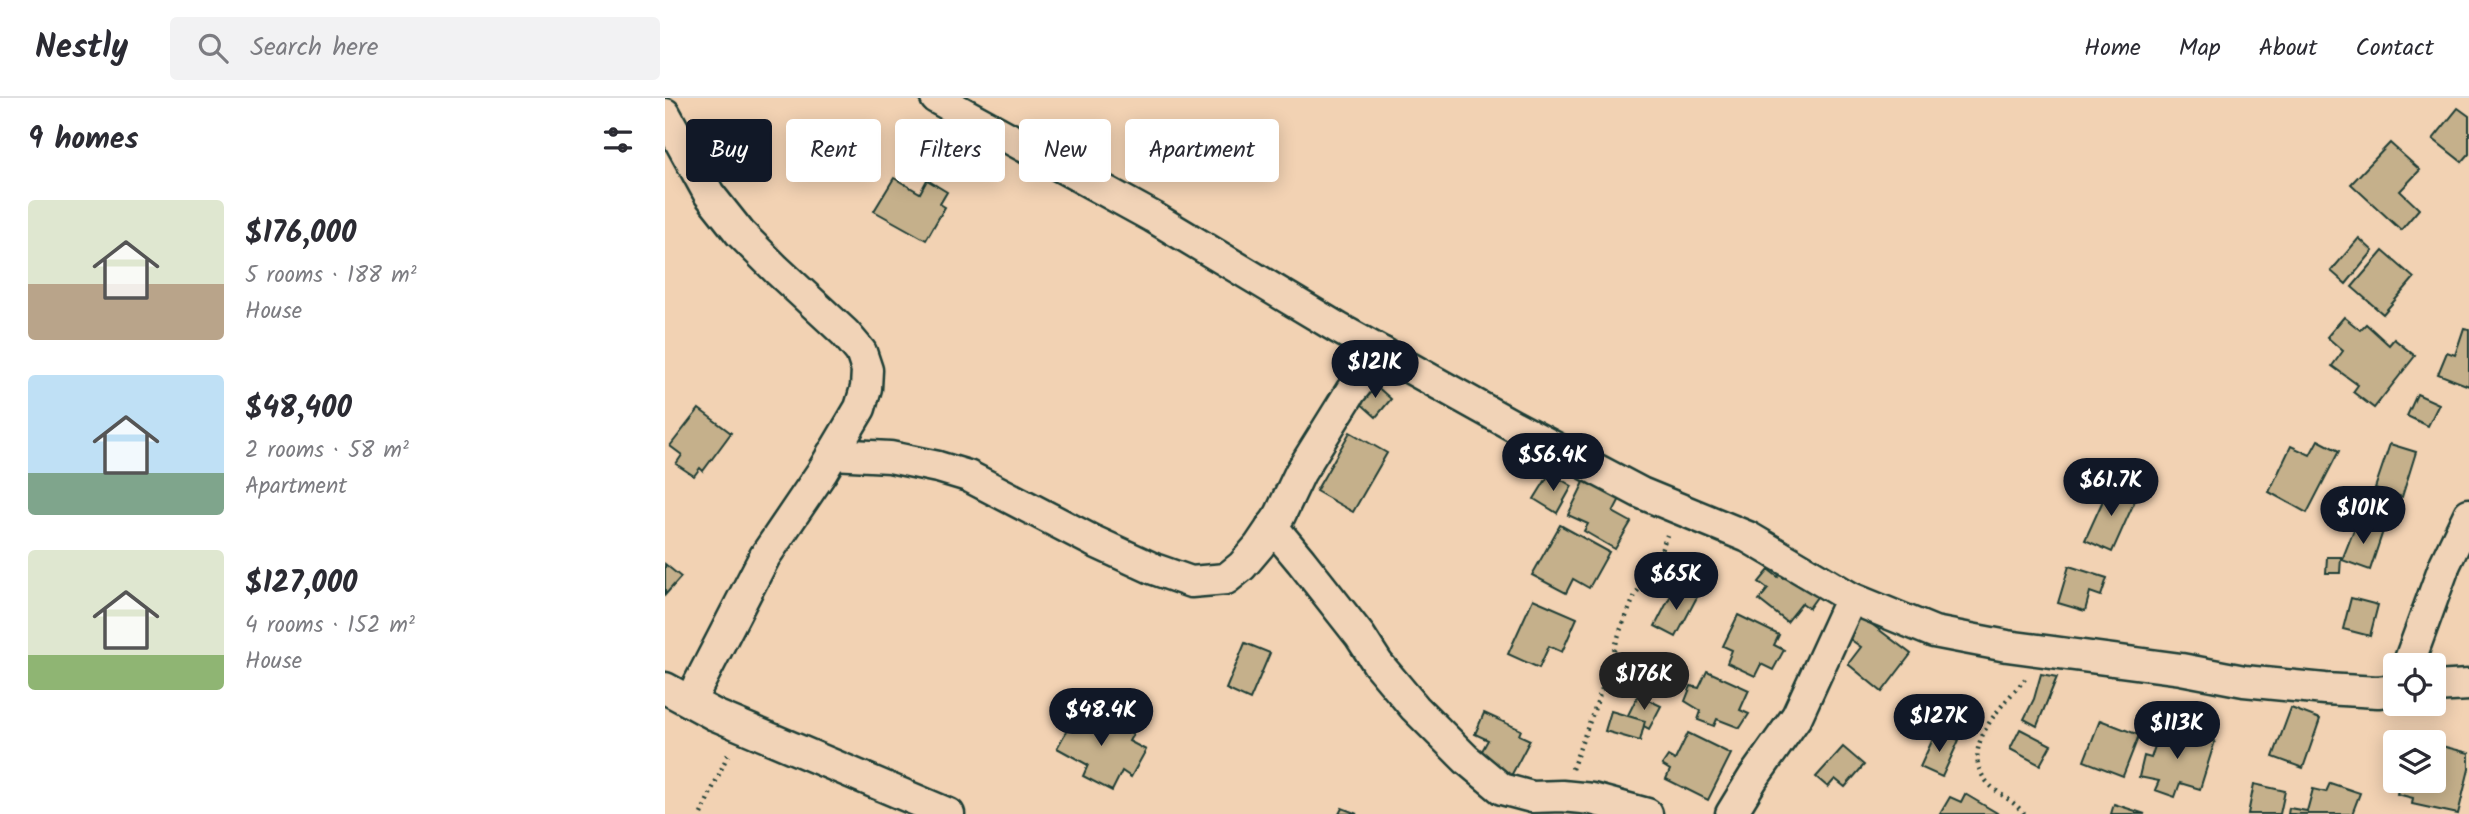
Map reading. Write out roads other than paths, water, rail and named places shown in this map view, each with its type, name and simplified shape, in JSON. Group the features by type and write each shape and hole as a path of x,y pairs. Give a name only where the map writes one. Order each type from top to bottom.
{"street":[{"path":"936,98 1153,217 1383,353 1641,493 1748,537 1851,598 1934,632 2244,681 2383,691"},
{"path":"665,114 709,194 740,233 776,270 845,333 861,352 867,370 866,388 860,408 677,694 740,725 949,814"},
{"path":"832,454 890,457 968,476 1093,541 1154,569 1191,582 1226,579 1242,566 1272,526 1300,473 1351,391 1383,353"},
{"path":"2412,653 2445,564 2469,514"},
{"path":"1272,526 1415,708 1466,759 1502,789 1532,797 1593,799 1647,814"},
{"path":"1731,814 1752,778 1797,716 1851,598"},
{"path":"2446,686 2469,685"}]}
